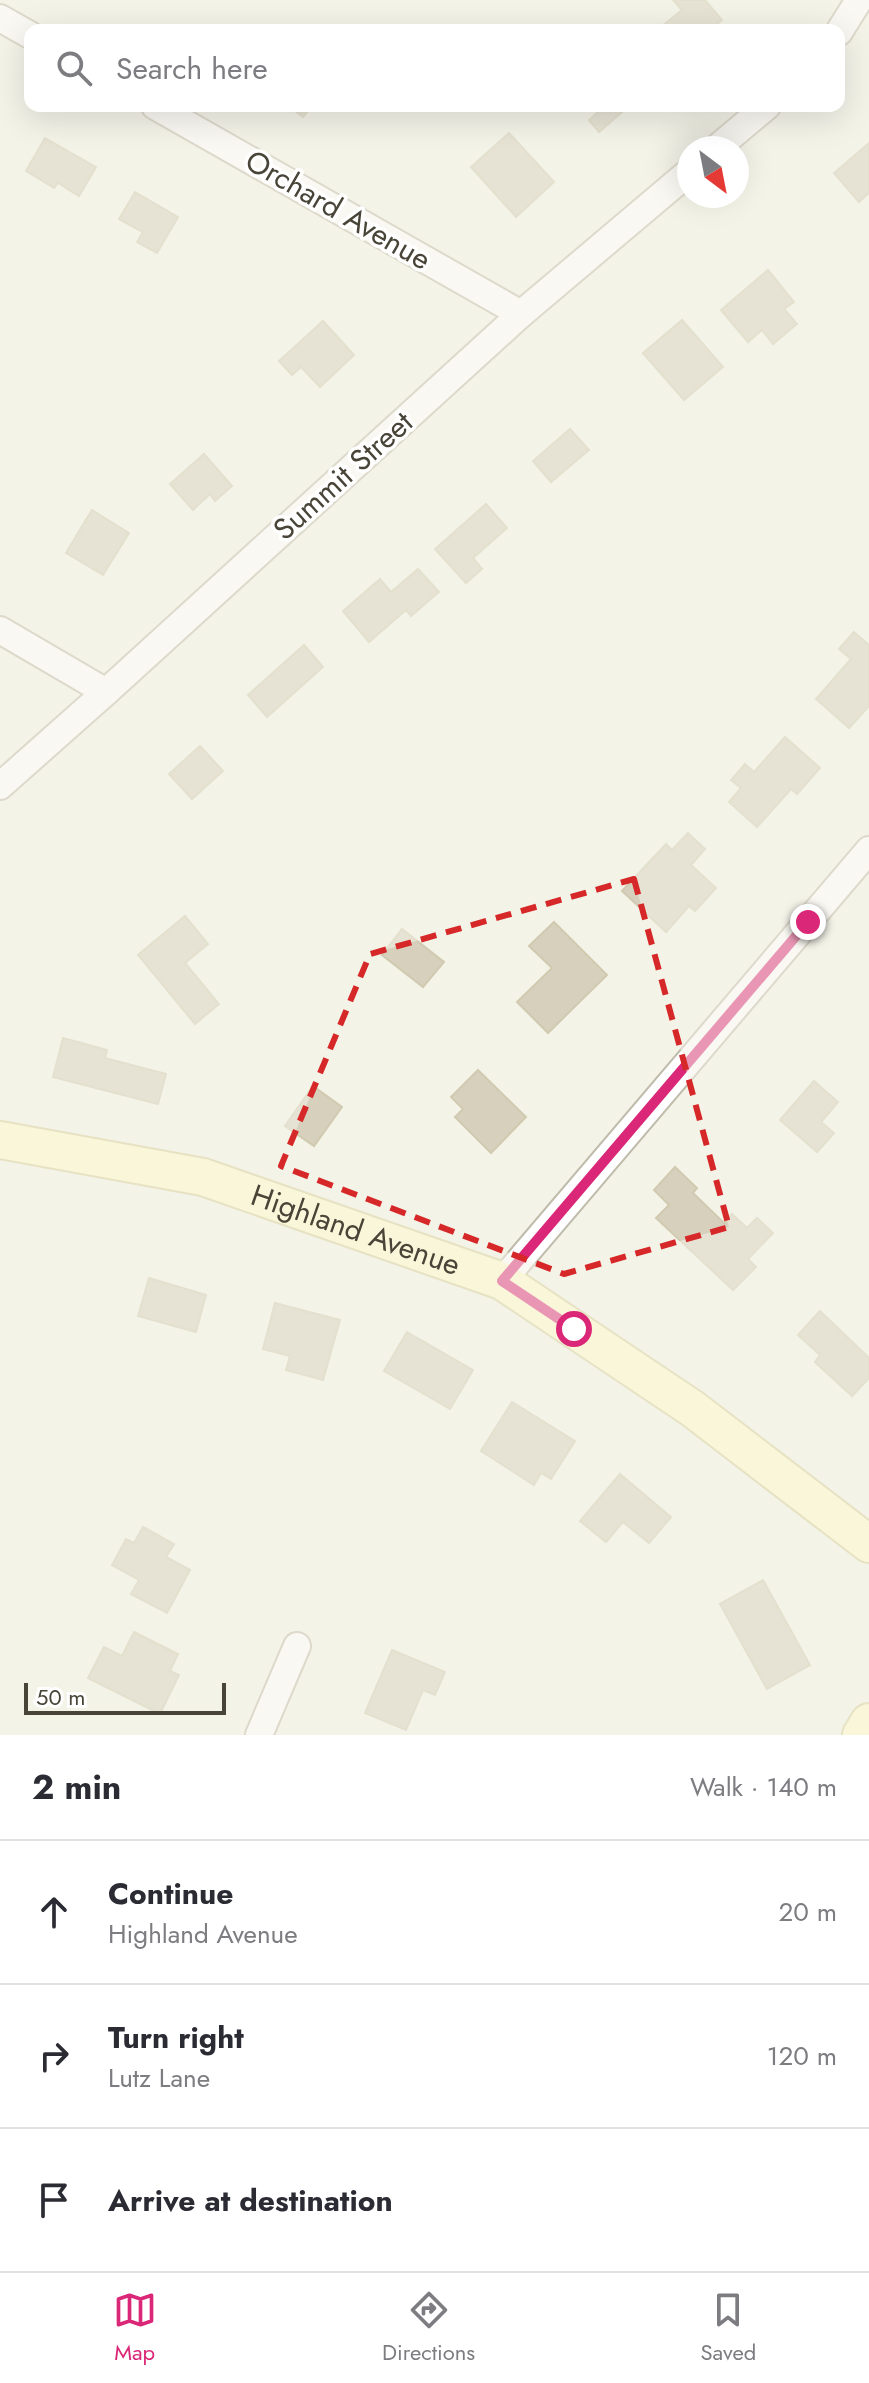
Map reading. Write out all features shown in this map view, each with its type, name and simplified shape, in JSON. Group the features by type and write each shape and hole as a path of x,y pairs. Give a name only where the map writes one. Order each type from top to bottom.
{"street":[{"path":"844,24 859,0"},
{"path":"0,18 24,32"},
{"name":"Orchard Avenue","path":"166,112 521,314"},
{"path":"731,136 760,112"},
{"name":"Summit Street","path":"0,786 521,314 677,182"},
{"path":"0,630 106,692"},
{"path":"502,1281 869,850"},
{"name":"Highland Avenue","path":"0,1140 203,1177 502,1281 693,1409 869,1544"},
{"path":"259,1735 297,1646"},
{"path":"861,1735 869,1722"}],"highlighted area":[{"path":"634,879 729,1227 564,1274 281,1166 370,954"}],"building":[{"path":"673,0 705,0 722,20 717,24 664,24 682,10"},
{"path":"598,112 622,112 599,132 589,120"},
{"path":"509,133 554,182 516,217 471,167"},
{"path":"45,138 96,167 79,196 58,183 54,188 26,171"},
{"path":"869,143 869,193 859,202 834,173"},
{"path":"135,192 178,217 157,253 137,242 143,232 119,219"},
{"path":"768,270 794,302 784,309 797,324 773,344 762,330 748,342 721,310"},
{"path":"682,320 723,367 684,400 643,353"},
{"path":"323,321 354,355 320,387 301,367 292,375 279,361"},
{"path":"570,429 589,450 551,482 533,461"},
{"path":"204,454 232,486 215,501 210,494 193,510 170,484"},
{"path":"486,504 507,528 473,558 482,569 466,583 435,549"},
{"path":"92,510 129,533 103,575 66,553"},
{"path":"418,569 439,592 411,616 406,610 369,642 343,611 380,579 391,592"},
{"path":"854,632 869,645 869,706 849,728 816,699 851,659 839,649"},
{"path":"304,645 323,667 267,717 248,695"},
{"path":"785,737 820,768 797,794 791,789 757,827 729,802 741,788 731,780 745,764 754,772"},
{"path":"200,746 223,771 192,799 169,774"},
{"path":"688,833 705,849 691,865 716,888 695,911 689,906 666,932 622,891 666,844 672,850"},
{"path":"185,916 208,944 185,963 219,1004 195,1024 138,955"},
{"path":"554,922 607,975 548,1033 517,1002 552,968 529,946"},
{"path":"402,929 444,962 423,987 382,955"},
{"path":"63,1038 107,1050 105,1058 166,1074 158,1104 53,1077"},
{"path":"478,1070 526,1117 491,1153 455,1117 463,1109 451,1097"},
{"path":"814,1081 838,1102 821,1122 834,1133 817,1152 780,1120"},
{"path":"313,1086 342,1107 314,1146 285,1126"},
{"path":"675,1167 697,1188 693,1193 724,1223 732,1214 747,1228 757,1218 773,1233 748,1259 756,1267 733,1290 656,1218 669,1205 654,1190"},
{"path":"149,1278 206,1295 196,1332 138,1316"},
{"path":"275,1303 340,1320 323,1380 286,1370 290,1356 263,1349"},
{"path":"820,1311 869,1358 869,1378 852,1396 815,1362 820,1355 798,1335"},
{"path":"407,1332 473,1370 450,1409 384,1371"},
{"path":"512,1402 575,1441 551,1479 541,1473 534,1485 481,1451"},
{"path":"620,1474 671,1517 649,1543 623,1522 606,1542 580,1521"},
{"path":"143,1527 174,1544 166,1557 190,1570 167,1613 131,1594 139,1580 112,1565 126,1539 134,1543"},
{"path":"763,1580 810,1665 767,1689 720,1604"},
{"path":"134,1632 178,1654 170,1671 179,1675 160,1714 88,1678 104,1647 122,1656"},
{"path":"392,1650 445,1672 435,1695 423,1690 406,1730 365,1713"}],"route":[{"path":"574,1329 502,1281 808,922"}]}
